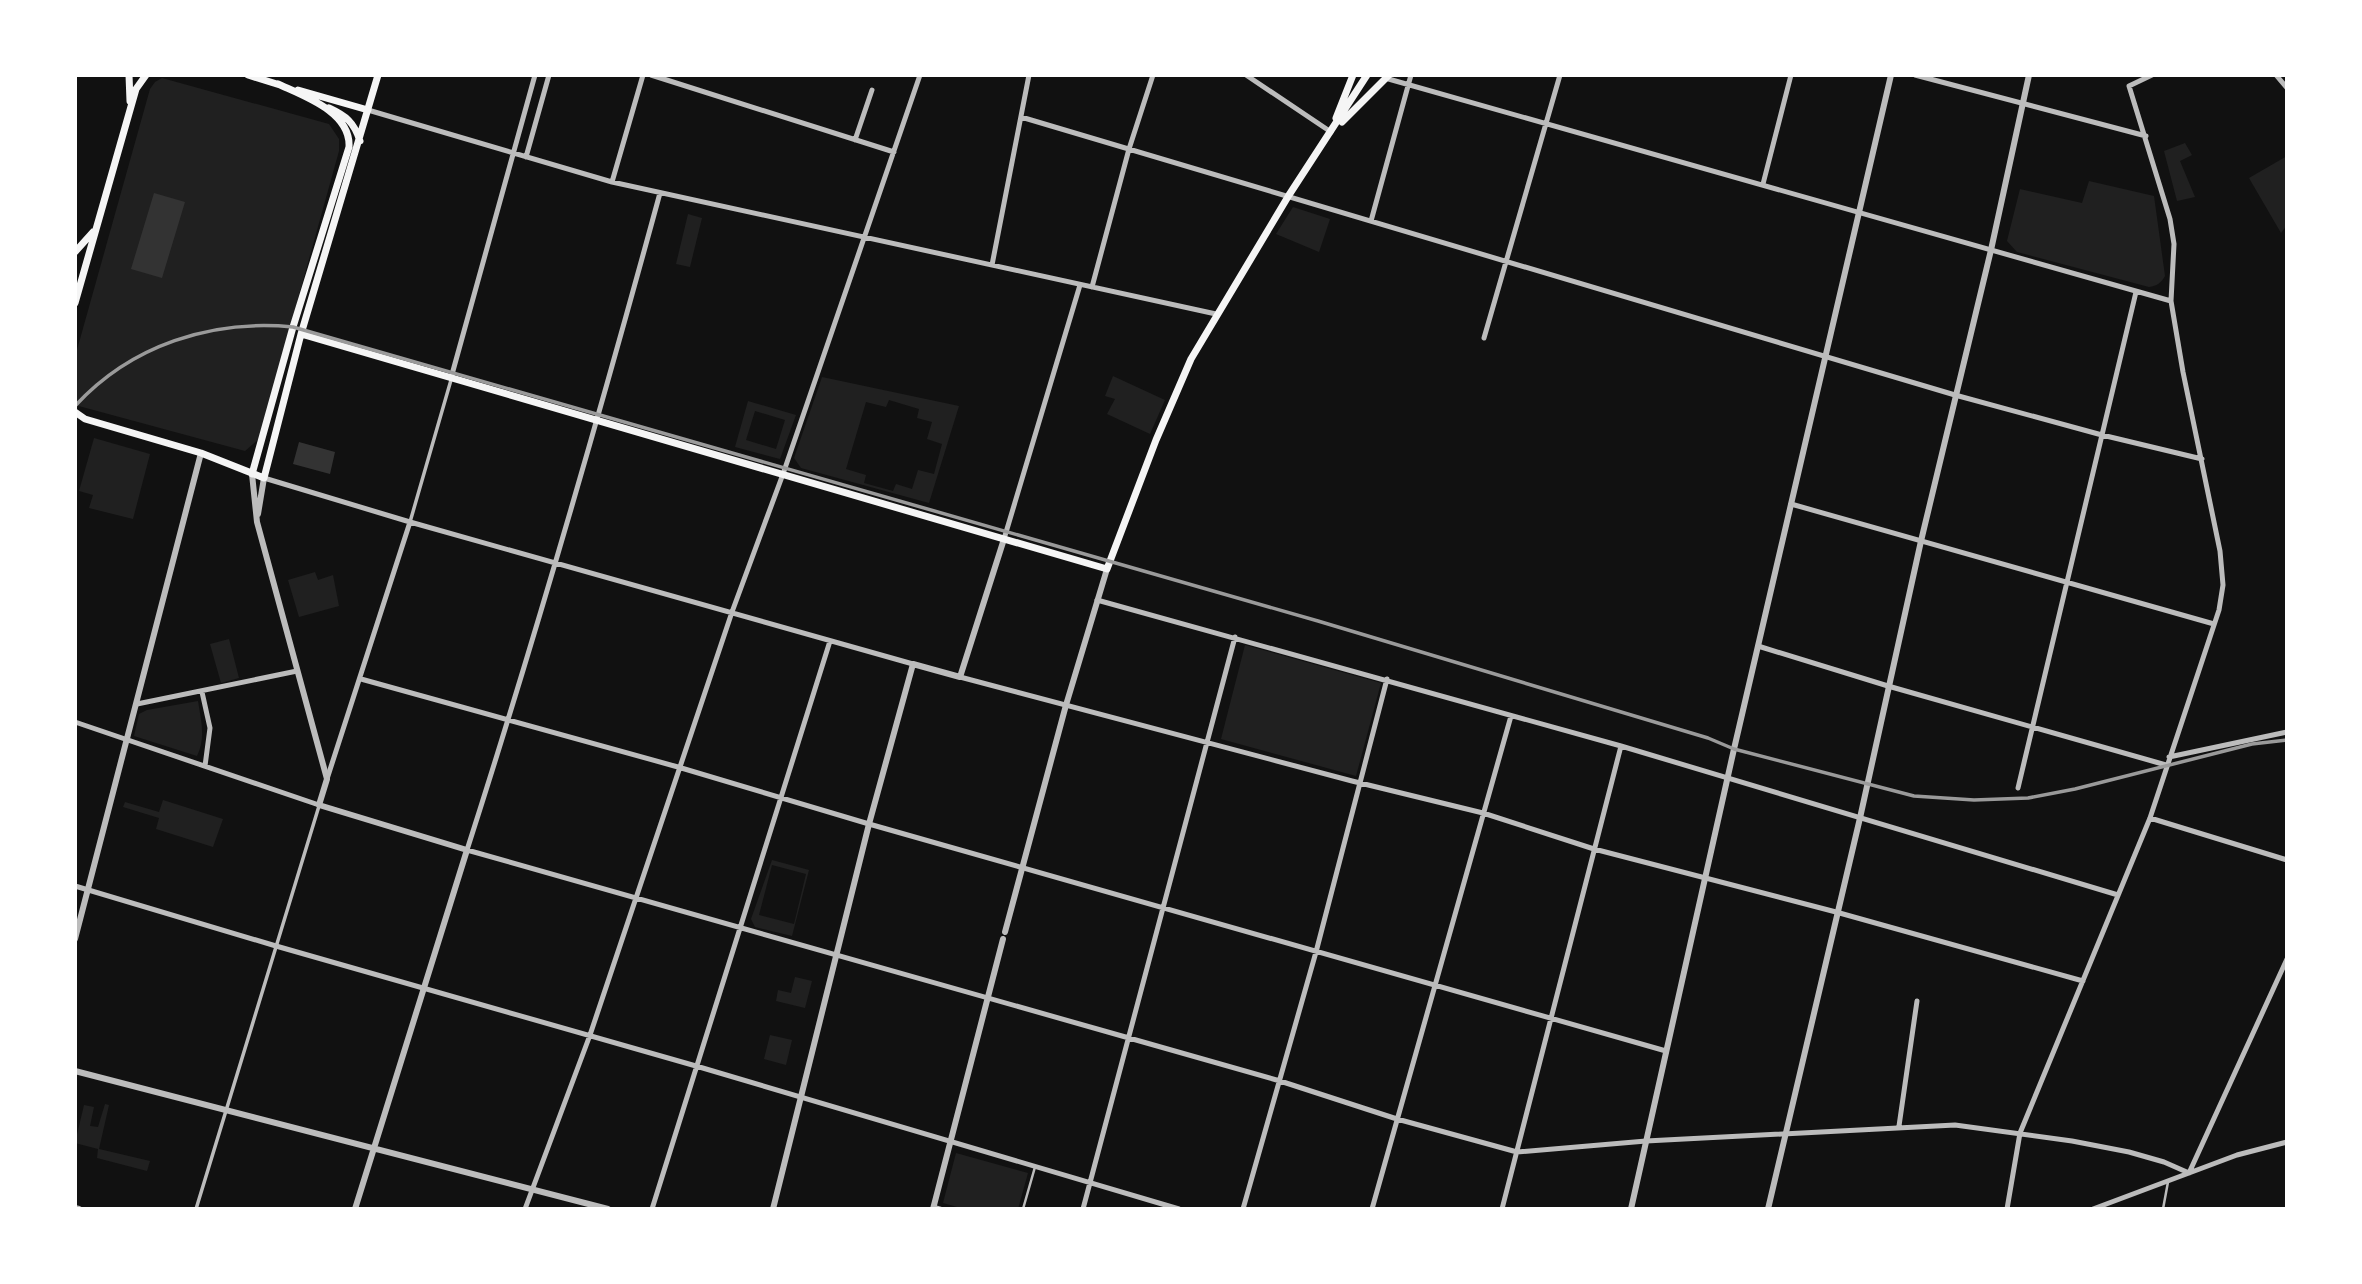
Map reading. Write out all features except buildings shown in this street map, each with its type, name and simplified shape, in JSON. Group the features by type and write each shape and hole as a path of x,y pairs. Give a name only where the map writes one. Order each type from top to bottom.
{"main road":[{"path":"129,75 130,113"},
{"path":"75,303 78,281 84,270 135,89 146,75"},
{"path":"248,75 368,110"},
{"path":"75,412 85,419 201,453 264,478 302,334 378,75"},
{"path":"1331,132 1353,75"},
{"path":"302,334 1107,569 1191,359 1289,195 1367,75"},
{"path":"1331,132 1387,77"},
{"path":"278,84 345,115 360,141"},
{"path":"252,474 292,331 349,147 346,128 316,102"},
{"path":"75,251 96,229"},
{"path":"75,267 84,270"}],"street":[{"path":"196,1209 327,779 410,522 535,75"},
{"path":"526,157 549,75"},
{"path":"612,182 643,75"},
{"path":"651,75 894,152"},
{"path":"525,1209 590,1035 678,767 783,474 920,75"},
{"path":"992,265 1029,75"},
{"path":"1092,287 1129,149 1153,75"},
{"path":"1246,75 1331,132"},
{"path":"1371,222 1411,75"},
{"path":"1484,338 1560,75"},
{"path":"1763,184 1791,75"},
{"path":"1630,1209 1891,75"},
{"path":"1915,75 2146,136"},
{"path":"1768,1209 1860,818 1921,541 1991,250 2029,75"},
{"path":"2007,1209 2020,1133 2150,818 2219,610 2223,585 2220,551 2171,301 2174,244 2170,219 2129,86 2152,75"},
{"path":"2276,75 2287,88"},
{"path":"1387,77 2171,301"},
{"path":"855,140 872,90"},
{"path":"368,110 612,182 1216,314"},
{"path":"1021,117 1955,395 2202,459"},
{"path":"355,1209 509,721 598,420 660,193"},
{"path":"960,677 1080,285"},
{"path":"2018,788 2136,292"},
{"path":"75,421 85,419"},
{"path":"75,939 201,453"},
{"path":"252,474 257,522 327,779"},
{"path":"257,522 264,478 555,564 960,677 1483,813 1594,849 1836,912 2083,981"},
{"path":"1791,504 2214,624"},
{"path":"933,1207 1021,867 1107,569"},
{"path":"1097,600 1620,746 2118,895"},
{"path":"1083,1209 1235,637"},
{"path":"652,1209 830,641"},
{"path":"1758,646 1888,687 2166,765"},
{"path":"773,1209 869,824 913,664"},
{"path":"137,704 297,671"},
{"path":"361,679 678,767 1666,1051"},
{"path":"1243,1209 1316,952 1387,679"},
{"path":"202,692 210,728 205,766"},
{"path":"1372,1209 1511,716"},
{"path":"75,722 319,805 467,850 1280,1081 1397,1119 1517,1152 1646,1141 1955,1125 2129,1152 2164,1162 2189,1173"},
{"path":"2169,757 2287,732"},
{"path":"1502,1209 1620,746"},
{"path":"2150,818 2287,860"},
{"path":"75,886 1180,1209"},
{"path":"2189,1173 2287,959"},
{"path":"1899,1126 1917,1001"},
{"path":"75,1071 608,1209"},
{"path":"2093,1209 2237,1155 2287,1142"}],"lane":[{"path":"1023,1209 1035,1167"},
{"path":"2163,1209 2168,1182"},
{"path":"933,1207 944,1209"}],"shaded area":[{"path":"162,78 329,124 339,139 339,151 259,439 245,451 75,405 75,357 150,89"},
{"path":"2185,143 2192,155 2180,161 2195,197 2177,201 2164,151"},
{"path":"2287,156 2287,225 2281,233 2249,178"},
{"path":"2089,181 2154,196 2165,276 2158,284 2149,287 2017,252 2007,241 2020,189 2082,203"},
{"path":"154,193 185,202 162,278 131,269"},
{"path":"1293,207 1330,219 1319,252 1276,234"},
{"path":"688,214 702,218 690,267 676,264"},
{"path":"1113,376 1165,400 1150,434 1107,414 1115,399 1105,396"},
{"path":"822,377 959,406 929,503 801,468 794,458","holes":["889,400 919,409 917,418 932,422 927,439 942,444 934,474 918,470 912,489 896,484 893,491 864,483 866,475 846,469 866,402 886,407"]},
{"path":"748,401 796,415 780,459 735,447","holes":["755,411 785,420 776,449 746,440"]},
{"path":"94,438 150,454 133,519 89,508 93,495 79,491"},
{"path":"299,442 335,452 330,474 293,464"},
{"path":"315,572 318,580 333,575 339,606 299,617 288,580"},
{"path":"229,639 239,678 221,683 210,644"},
{"path":"1245,645 1381,683 1356,776 1221,739"},
{"path":"198,701 202,736 197,756 134,736 139,714 147,710"},
{"path":"163,800 223,819 213,847 156,829 159,818 123,807 125,802 159,812"},
{"path":"772,860 809,870 792,936 755,927 751,919","holes":["772,865 806,874 794,924 759,915"]},
{"path":"795,977 812,981 805,1008 776,1001 778,990 791,993"},
{"path":"770,1035 792,1040 786,1065 764,1059"},
{"path":"105,1104 109,1105 99,1149 150,1161 147,1171 97,1158 98,1149 75,1143 84,1105 94,1107 90,1126 98,1127"},
{"path":"956,1153 1028,1173 1018,1209 964,1209 943,1203"}],"railway":[{"path":"75,406 121,367 147,352 175,341 203,332 233,327 293,327 1318,621 1708,738 1734,749 1914,796 1974,800 2028,798 2075,789 2252,744 2287,740"}]}
